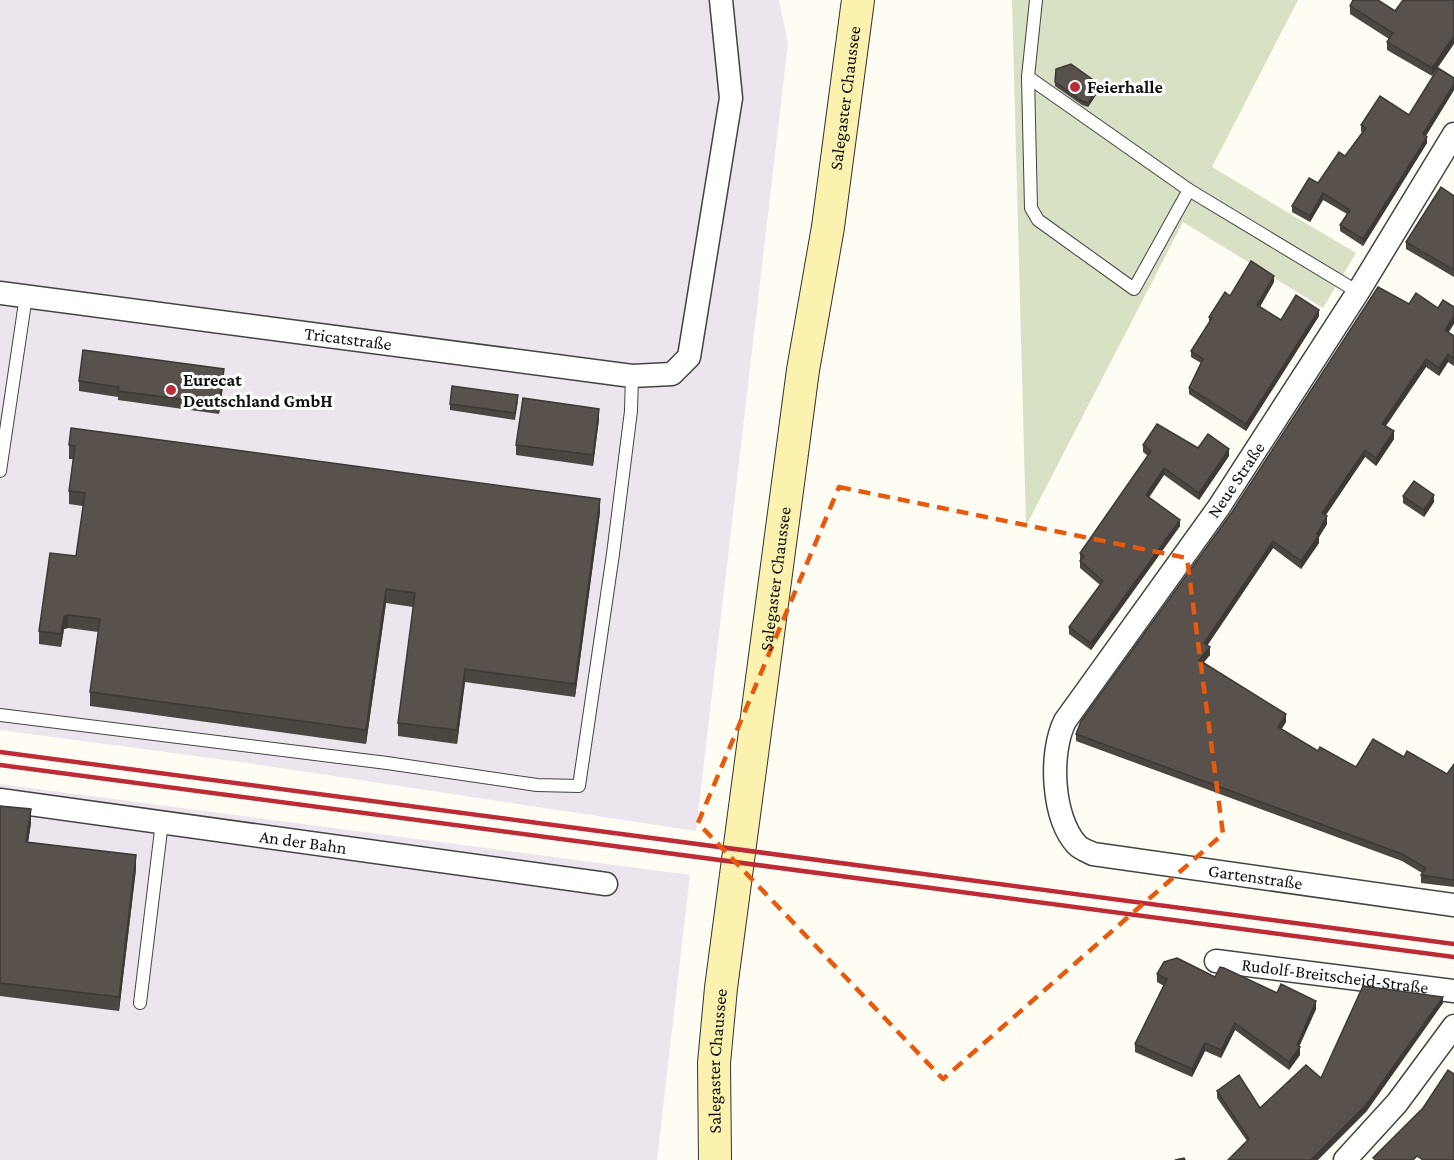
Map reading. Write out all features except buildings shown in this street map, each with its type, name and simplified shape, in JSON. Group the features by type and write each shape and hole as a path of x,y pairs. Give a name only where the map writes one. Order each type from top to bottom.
{"main road":[{"name":"Salegaster Chaussee","path":"715,1160 714,1063 721,988 804,370 828,227 858,0"}],"street":[{"name":"Tricatstraße","path":"0,293 632,376 672,374 689,357 731,98 721,0"},
{"name":"Neue Straße","path":"1067,831 1054,775 1057,736 1065,721 1219,507 1358,292 1454,134"},
{"name":"An der Bahn","path":"0,800 606,884"},
{"name":"Gartenstraße","path":"1067,831 1078,847 1093,854 1454,905"},
{"name":"Rudolf-Breitscheid-Straße","path":"1216,961 1454,991"},
{"path":"1347,1160 1397,1103 1454,1026"}],"lane":[{"path":"1036,0 1028,77 1031,208 1038,220 1134,289 1189,190"},
{"path":"1028,77 1189,190 1358,292"},
{"path":"0,471 26,296"},
{"path":"0,715 375,761 537,785 579,786 613,554 631,411 632,376"},
{"path":"140,1003 162,822"}],"highlighted area":[{"path":"839,487 1187,558 1223,834 943,1079 698,823"}],"shaded area":[{"path":"0,0 779,0 788,43 696,831 248,763 0,730"},
{"path":"0,784 690,875 657,1160 0,1160"}],"green space":[{"path":"1012,0 1298,0 1212,167 1356,253 1323,308 1183,222 1026,526"}],"railway":[{"path":"0,752 1454,944"},
{"path":"0,765 1454,957"}],"place":[{"name":"Feierhalle","path":"1075,87"},
{"name":"Eurecat Deutschland GmbH","path":"171,390"}]}
